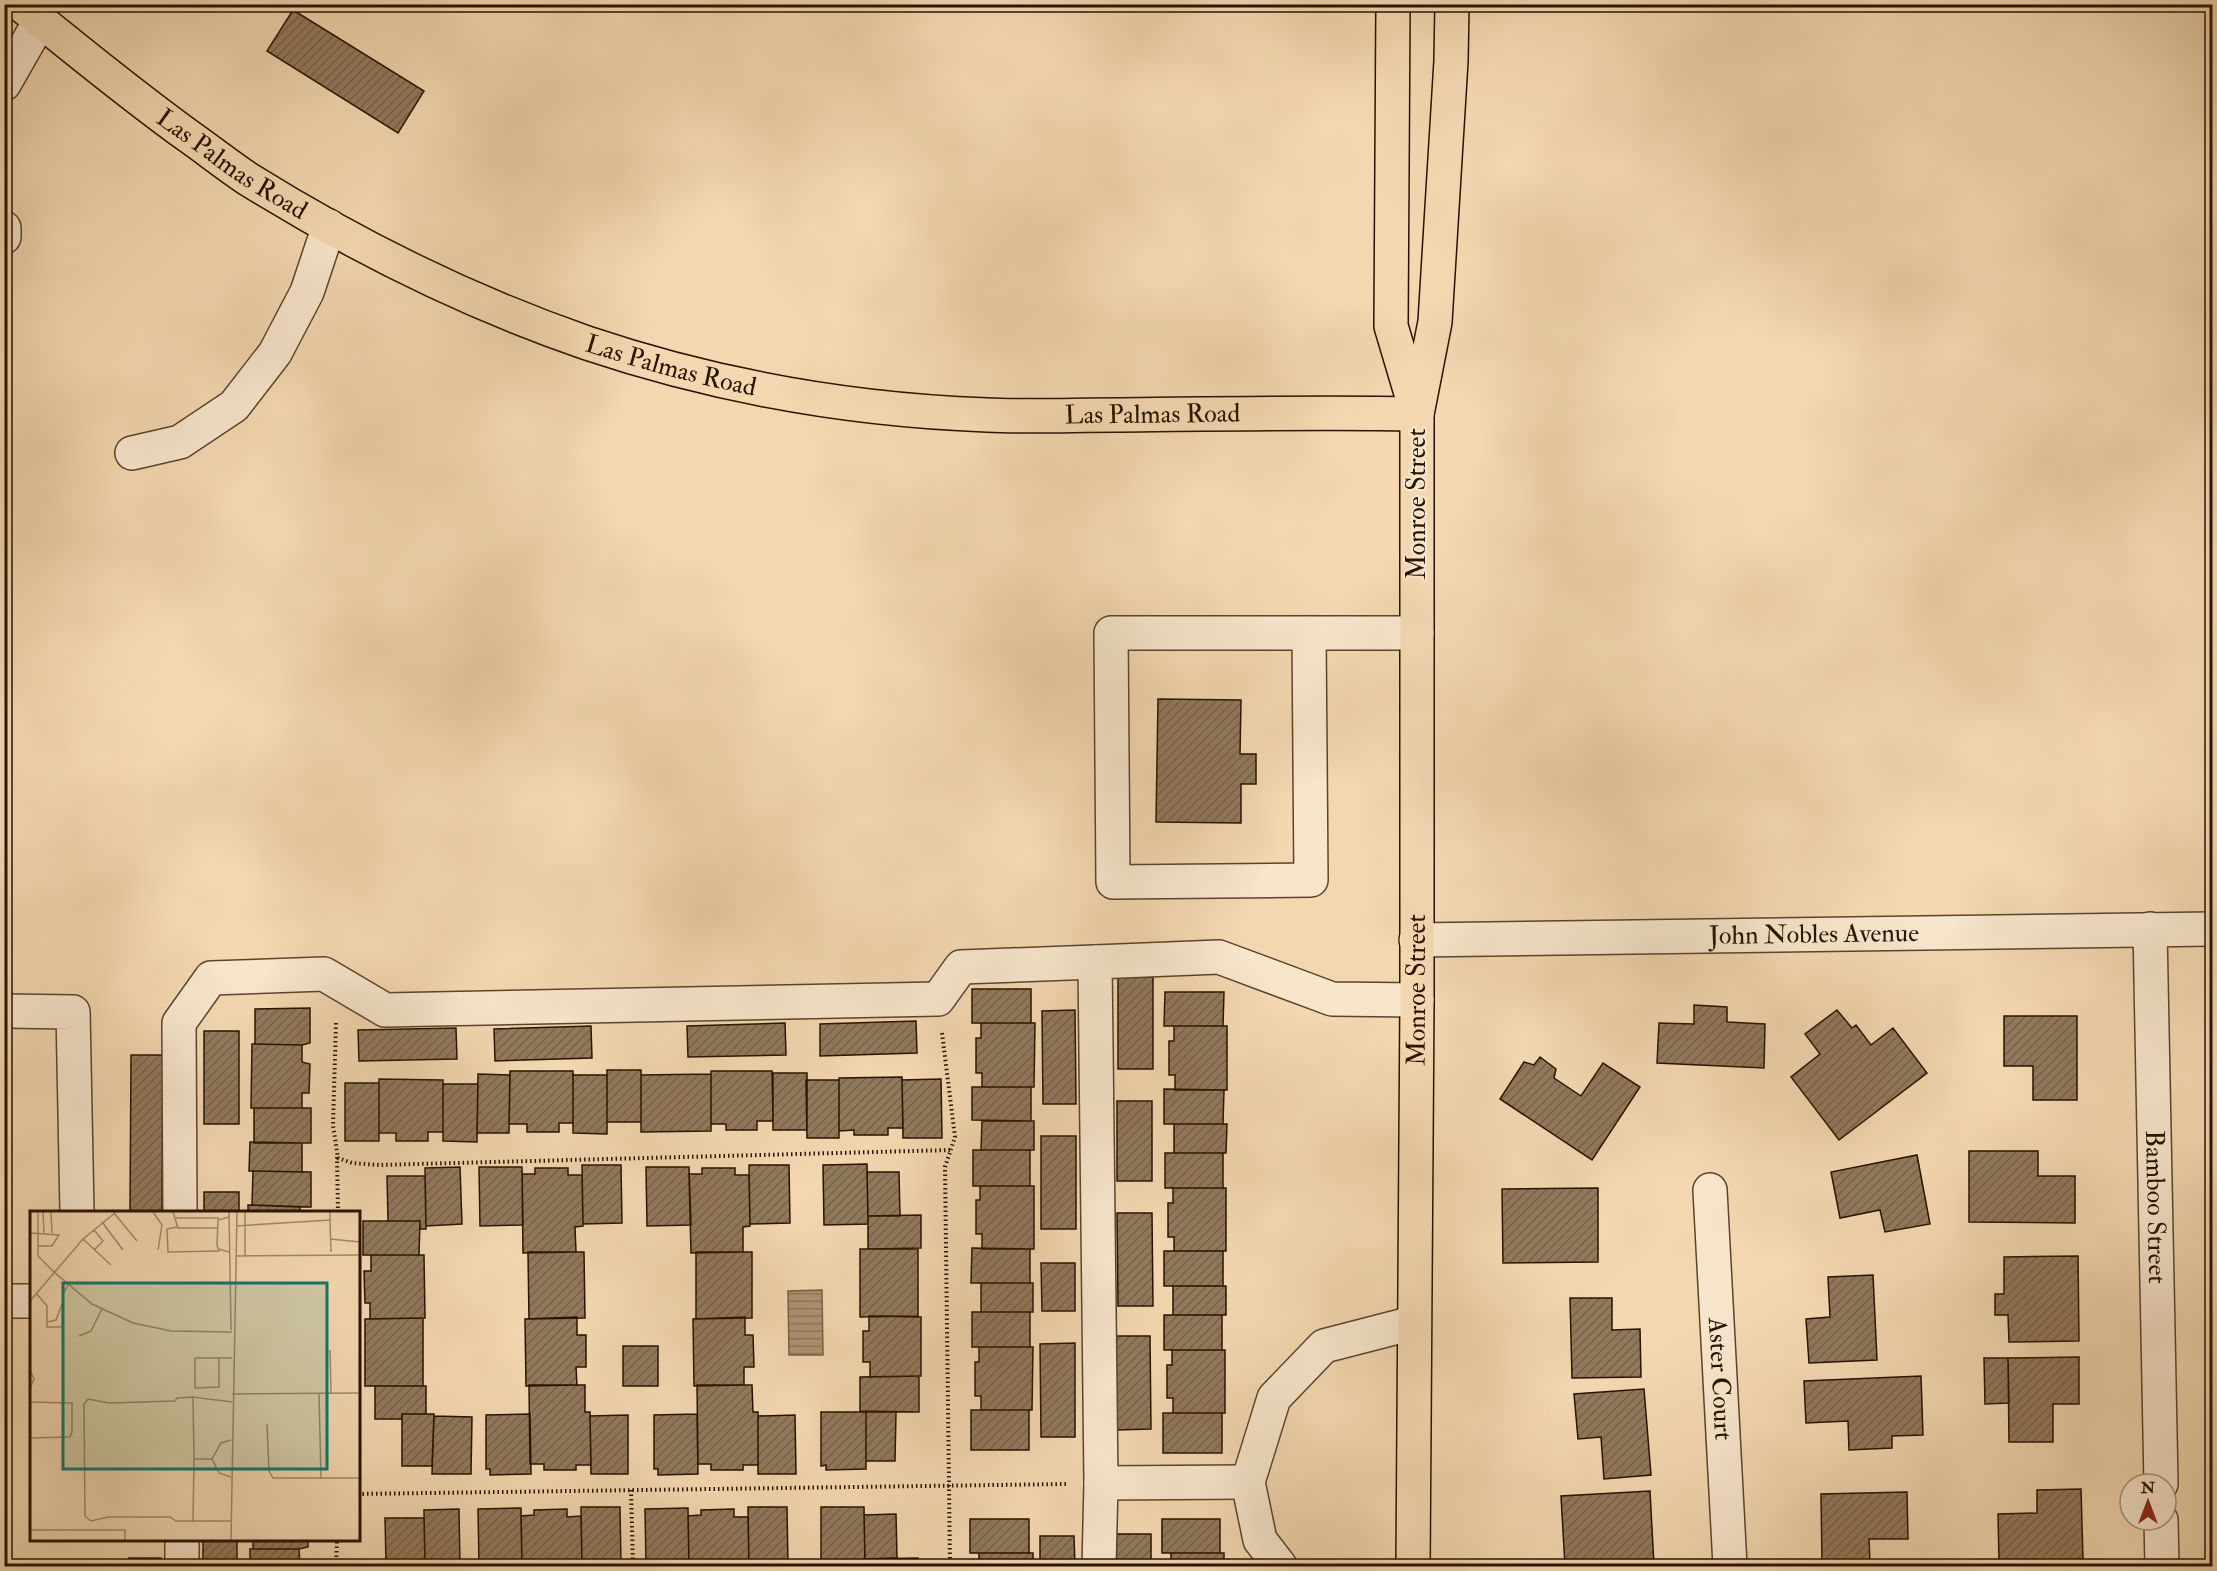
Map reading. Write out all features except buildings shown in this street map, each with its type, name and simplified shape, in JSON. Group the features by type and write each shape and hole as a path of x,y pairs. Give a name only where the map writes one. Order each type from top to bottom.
{"main road":[{"name":"Monroe Street","path":"1393,4 1391,326 1417,414"},
{"name":"Monroe Street","path":"1413,1566 1417,1000 1417,414 1435,321 1451,61 1452,4"},
{"name":"Las Palmas Road","path":"30,13 130,93 245,177 360,244 434,281 510,314 588,343 749,386 829,401 909,410 990,416 1340,412 1417,414"}],"street":[{"path":"4,84 30,13"},
{"path":"132,453 180,442 234,406 275,354 307,292 329,226"},
{"path":"4,228 4,237"},
{"path":"1309,633 1311,880 1113,882 1111,633 1309,633 1417,633"},
{"name":"Bamboo Street","path":"2150,929 2161,1472"},
{"name":"John Nobles Avenue","path":"1416,940 2212,929"},
{"path":"180,1211 179,1023 211,978 324,974 385,1010 938,999 961,967 1220,957 1332,999 1417,1000"},
{"path":"1095,962 1101,1483 1099,1566"},
{"path":"4,1011 73,1012 77,1211"},
{"name":"Aster Court","path":"1710,1190 1730,1566"},
{"path":"4,1301 30,1301"},
{"path":"1280,1566 1260,1540 1248,1482 1274,1398 1324,1346 1413,1323"},
{"path":"1101,1483 1248,1482"},
{"path":"2161,1532 2162,1566"},
{"path":"182,1541 182,1566"}],"path":[{"path":"338,983 333,1125 337,1154 338,1211"},
{"path":"938,999 955,1137 945,1167 950,1566"},
{"path":"337,1154 338,1158 352,1163 378,1165 951,1150"},
{"path":"360,1494 1101,1483"},
{"path":"631,1490 633,1566"},
{"path":"336,1566 337,1541"}],"shaded area":[{"path":"822,1290 823,1355 789,1355 788,1291"}]}
